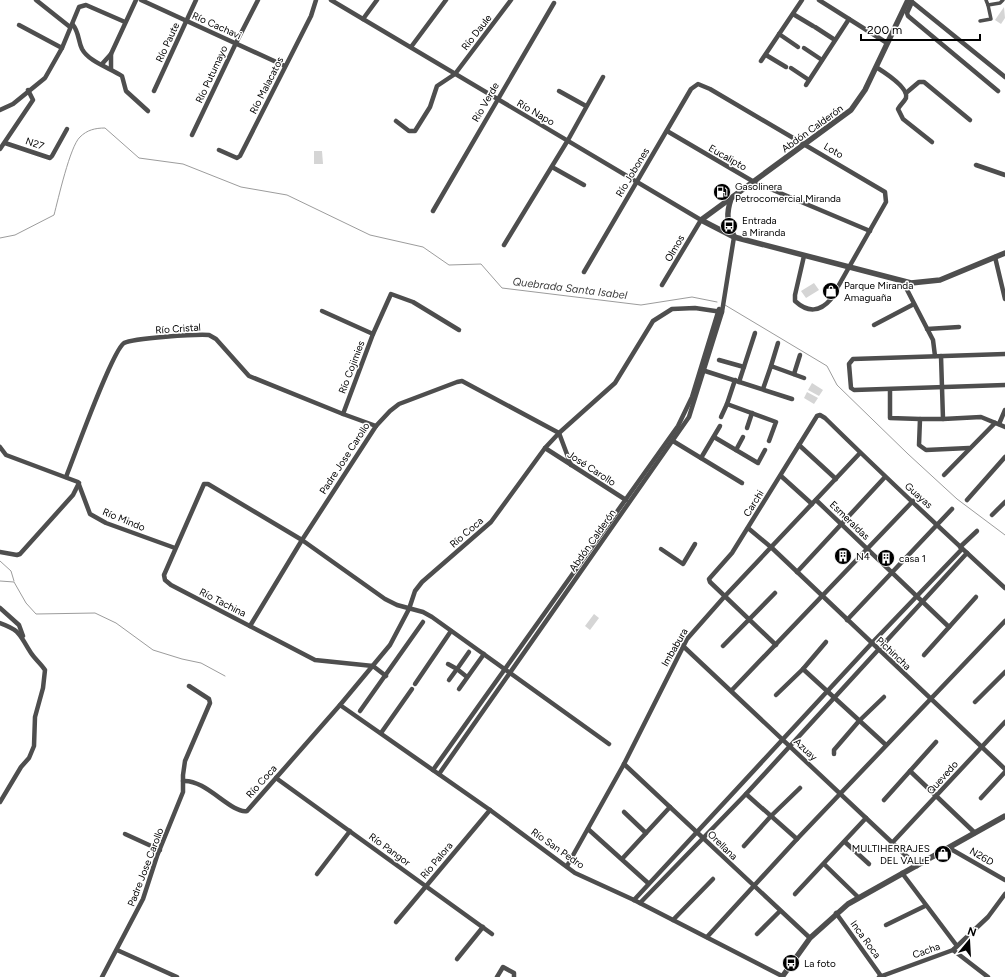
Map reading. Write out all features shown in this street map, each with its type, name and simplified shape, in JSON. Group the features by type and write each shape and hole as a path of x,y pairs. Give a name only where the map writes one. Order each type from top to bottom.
{"street":[{"path":"36,0 76,29 82,49 91,58 122,76 127,93 148,111"},
{"path":"43,6 44,0"},
{"path":"102,64 111,54 136,0"},
{"name":"Río Cachavi","path":"142,0 285,66"},
{"name":"Río Paute","path":"154,91 196,0"},
{"name":"Río Putumayo","path":"192,135 258,0"},
{"name":"Río Malacatos","path":"219,150 237,158 240,156 311,16 316,0"},
{"name":"Río Napo","path":"331,0 497,100 568,140 636,182 701,220 734,237 903,282 923,283 940,280 1005,253"},
{"path":"363,20 377,0"},
{"path":"411,47 446,0"},
{"name":"Río Daule","path":"396,121 409,131 415,131 430,107 437,86 454,74 511,0"},
{"path":"761,61 802,0"},
{"path":"819,0 887,43"},
{"path":"980,21 991,19 986,0"},
{"path":"988,5 1000,3 1004,0"},
{"path":"907,15 910,1 1005,77"},
{"name":"Abdón Calderón","path":"701,220 851,110 865,90 900,16 910,1"},
{"path":"0,110 13,104 28,90 45,78 62,48 81,3 125,22"},
{"name":"Río Verde","path":"433,211 554,3"},
{"path":"793,14 835,40"},
{"path":"900,16 907,15 998,91"},
{"path":"766,55 788,68 807,83 849,19"},
{"path":"19,25 62,48"},
{"path":"780,34 798,47"},
{"path":"804,48 822,60"},
{"path":"111,54 111,69"},
{"path":"876,68 897,82 906,93 906,99 898,109 903,119 932,142"},
{"path":"504,245 568,140 603,77"},
{"path":"906,93 919,82 924,82 970,120"},
{"name":"Loto","path":"698,84 710,89 806,144 886,192 886,202 831,299 824,307 816,310 807,309 795,301 804,256"},
{"name":"Río Jobones","path":"584,272 691,89 698,84"},
{"path":"0,150 33,100 28,90"},
{"path":"559,91 586,106"},
{"name":"N27","path":"5,143 50,158 67,129"},
{"name":"Eucalipto","path":"667,131 754,182 870,231"},
{"path":"976,165 1005,175"},
{"path":"552,167 584,185"},
{"path":"731,199 727,210 727,221 734,237"},
{"name":"Olmos","path":"662,286 701,220"},
{"name":"Abdón Calderón","path":"433,770 627,501 690,418 702,370 723,300 734,237"},
{"path":"995,257 1005,299"},
{"path":"903,282 933,340 935,356"},
{"path":"373,334 391,294 413,302 459,330"},
{"path":"874,325 914,304"},
{"name":"Río Coca","path":"183,781 195,782 235,808 245,812 340,705 390,645 409,609 415,590 422,582 491,522 546,448 559,433 615,382 653,321 672,309 695,308 720,311"},
{"name":"Río Cojimies","path":"322,312 373,334 343,414"},
{"path":"927,329 959,327"},
{"path":"721,417 744,367 755,333"},
{"name":"Río Cristal","path":"66,477 120,346 129,341 209,335 216,339 249,376 376,426"},
{"path":"762,389 778,342"},
{"path":"1005,354 853,359 849,364 852,389 890,390 1005,385"},
{"path":"794,374 800,355"},
{"path":"941,356 943,419"},
{"path":"719,360 744,367"},
{"path":"770,366 804,378"},
{"path":"702,370 792,399"},
{"name":"Abdón Calderón","path":"439,774 678,426 692,397 702,370"},
{"name":"Padre Jose Carollo","path":"250,626 302,540 376,426 399,404 460,381 524,413 559,433"},
{"path":"890,390 890,418 943,419 981,417 1005,427"},
{"path":"727,404 776,422 769,441"},
{"path":"944,475 969,448 997,424 1005,410"},
{"path":"747,428 752,413"},
{"name":"Carchi","path":"725,596 710,582 709,579 732,553 781,476 814,419 820,415"},
{"name":"Guayas","path":"820,415 1005,588"},
{"path":"920,419 919,443 922,449 969,448"},
{"path":"701,458 720,426"},
{"path":"559,433 571,465"},
{"path":"714,436 758,463 765,450"},
{"path":"736,450 743,437"},
{"path":"673,441 742,483"},
{"path":"799,445 836,479"},
{"path":"0,447 6,455 79,483 73,495 20,554 17,555 0,552"},
{"name":"José Carollo","path":"546,448 627,501"},
{"name":"Imbabura","path":"567,866 624,764 683,646 692,632 860,453"},
{"path":"967,500 1005,457"},
{"path":"781,476 812,504"},
{"path":"797,572 885,477"},
{"name":"Río Mindo","path":"79,483 88,512 90,514 106,524 175,548"},
{"name":"Río Tachina","path":"302,540 208,484 204,484 164,575 165,580 171,585 315,660 373,666"},
{"name":"Esmeraldas","path":"816,500 891,573 918,596"},
{"path":"732,690 776,645 821,595 868,550 913,501"},
{"path":"992,515 1005,502"},
{"path":"847,620 952,509"},
{"name":"Pichincha","path":"748,528 772,548 877,650 1005,769"},
{"path":"634,900 648,883 828,693 871,644 918,596 977,531"},
{"path":"302,540 385,599 409,609 423,612 451,630 609,744"},
{"path":"661,549 682,564 695,544"},
{"path":"640,904 746,794 967,553"},
{"path":"723,646 775,593"},
{"path":"725,596 776,645"},
{"path":"918,596 949,627"},
{"path":"924,654 976,598"},
{"path":"0,608 19,625 22,636 29,649 45,670 43,688 35,717 34,746 32,752 0,802"},
{"path":"707,938 796,839 1005,621"},
{"path":"360,712 424,622"},
{"path":"0,623 15,629 22,636"},
{"path":"414,684 451,630"},
{"path":"776,695 803,669 826,642"},
{"name":"Azuay","path":"683,646 732,690 789,746 917,866"},
{"path":"449,680 469,652"},
{"path":"459,689 484,654"},
{"path":"448,664 467,677"},
{"path":"373,666 386,676"},
{"path":"803,669 886,745"},
{"path":"975,702 1004,675"},
{"name":"Padre Jose Carollo","path":"102,977 139,909 183,792 185,761 210,703 209,699 189,686"},
{"path":"381,733 412,689"},
{"path":"834,754 834,750 859,721 884,697"},
{"name":"Río San Pedro","path":"340,705 490,810 575,873 634,900 782,976"},
{"name":"Quevedo","path":"892,843 1005,722"},
{"path":"884,800 936,742"},
{"name":"Orellana","path":"624,764 753,887 810,938"},
{"path":"910,771 975,833"},
{"path":"982,798 1005,772"},
{"name":"Río Pangor","path":"276,778 483,926 492,934"},
{"path":"744,846 771,816 800,788"},
{"path":"746,794 796,839"},
{"path":"622,859 670,807"},
{"name":"Río Palora","path":"396,922 490,810"},
{"path":"624,812 646,833"},
{"path":"782,976 810,938 836,913 858,896 917,866 1005,816"},
{"path":"795,894 866,818"},
{"path":"588,829 648,883"},
{"path":"317,874 350,831"},
{"path":"125,834 160,850"},
{"path":"845,842 869,864"},
{"name":"N26D","path":"949,848 1005,880"},
{"path":"824,864 858,896"},
{"path":"902,873 925,906 957,946"},
{"path":"673,920 713,879"},
{"name":"Cacha","path":"880,976 889,975 953,950 988,917 1005,896"},
{"path":"886,925 925,906"},
{"path":"757,934 780,911"},
{"name":"Inca Roca","path":"836,913 880,976"},
{"path":"457,959 483,926"},
{"path":"117,950 177,977"},
{"path":"953,950 988,977"},
{"path":"497,977 502,968 514,973 514,977"}],"shaded area":[{"path":"1004,7 1005,18 1001,24 995,20"},
{"path":"314,151 322,151 323,164 314,164"},
{"path":"814,283 819,290 806,298 801,291"},
{"path":"812,383 823,390 819,396 808,390"},
{"path":"807,392 818,398 814,404 804,398"},
{"path":"594,614 599,618 590,630 585,626"}],"waterway":[{"name":"Quebrada Santa Isabel","path":"0,238 15,235 54,215 65,174 76,142 88,131 105,128 139,158 183,164 241,187 287,195 370,235 423,247 449,265 481,264 502,288 641,305 692,297 717,302"},
{"path":"725,305 827,366 837,385 908,454 957,499 1005,535"},
{"path":"0,561 11,571 14,581"},
{"path":"0,581 14,582 26,603 36,614 95,613 116,623 153,650 201,663 225,676"}],"place":[{"name":"Gasolinera Petrocomercial Miranda","path":"722,192"},
{"name":"Entrada a Miranda","path":"729,226"},
{"name":"Parque Miranda Amaguaña","path":"831,291"},
{"name":"N4","path":"843,556"},
{"name":"casa 1","path":"886,558"},
{"name":"MULTIHERRAJES DEL VALLE","path":"943,854"},
{"name":"La foto","path":"791,963"}]}
